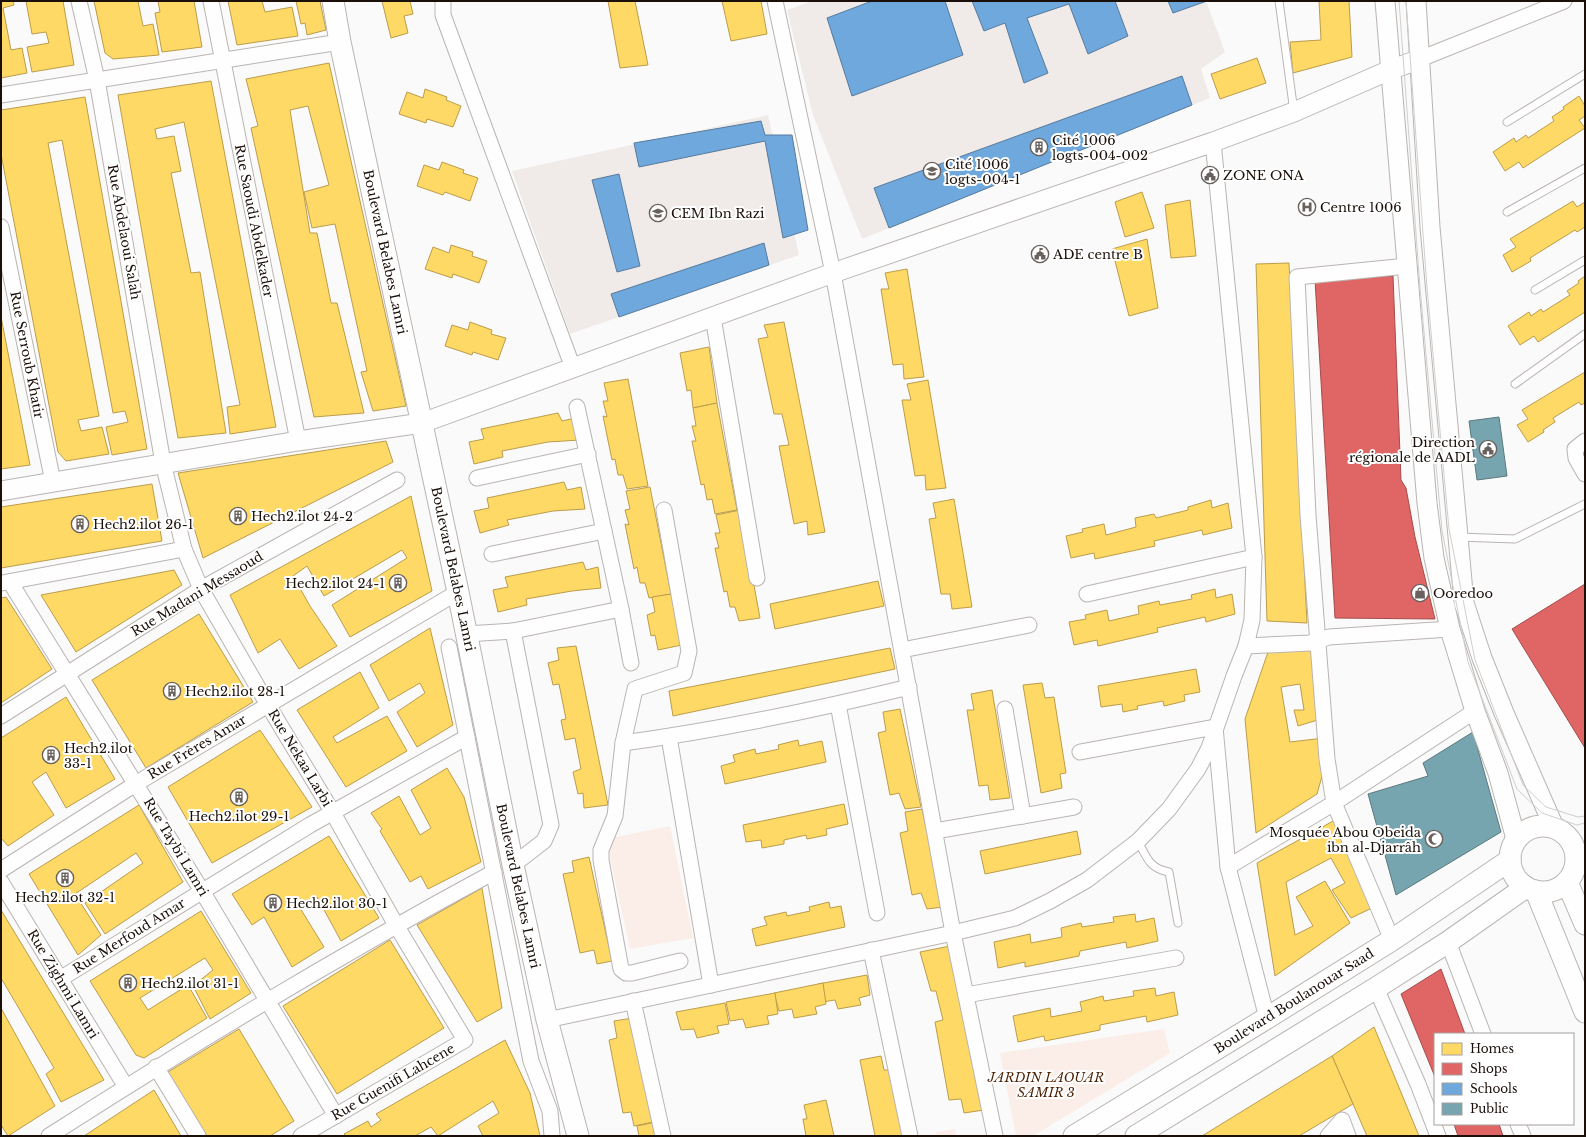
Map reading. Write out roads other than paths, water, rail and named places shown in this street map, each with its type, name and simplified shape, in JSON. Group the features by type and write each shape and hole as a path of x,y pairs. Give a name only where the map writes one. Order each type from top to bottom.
{"main road":[{"name":"Boulevard Belabes Lamri","path":"332,1 458,592 513,865 547,1020 576,1135"},
{"path":"1544,825 1578,836 1576,851 1581,860 1567,882 1558,889 1547,892 1531,889 1517,880 1512,870 1510,860 1511,849 1516,839 1523,832 1533,827 1544,825"},
{"name":"Boulevard Boulanouar Saad","path":"1074,1136 1392,940 1510,860"},
{"path":"1567,882 1585,924"},
{"path":"1136,1136 1376,988 1531,889"},
{"path":"1531,889 1585,1012"}],"street":[{"name":"Rue Abdelaoui Salah","path":"79,1 98,80 163,463"},
{"name":"Rue Saoudi Abdelkader","path":"211,1 298,441"},
{"path":"442,1 443,15 573,368"},
{"path":"775,1 833,273 953,933 995,1136"},
{"path":"1385,1 1427,502 1434,558 1450,629 1475,711 1498,773 1516,839"},
{"path":"1416,1 1430,227 1464,603 1480,651 1507,720 1554,827"},
{"path":"1,491 298,441 422,423 833,273 1213,142 1294,112 1390,70 1564,1"},
{"path":"1,95 340,42"},
{"path":"547,1020 953,933 1015,918 1050,901 1087,880 1138,841 1169,809 1198,769 1209,748 1246,646 1252,620 1254,557 1213,142"},
{"name":"Rue Serroub Khatir","path":"1,227 53,482"},
{"path":"1392,940 1334,803 1327,759 1308,515 1297,277 1407,266"},
{"path":"712,317 757,578"},
{"path":"577,407 621,609 631,663"},
{"path":"1585,442 1575,449 1576,458 1585,474"},
{"path":"477,478 588,454"},
{"name":"Rue Nekaa Larbi","path":"163,463 184,549 200,589 333,813 396,925 465,1040"},
{"name":"Rue Madani Messaoud","path":"1,716 200,589 397,480"},
{"path":"664,510 689,651 684,673 635,689 623,743 615,816 601,850 601,860 621,969 626,973 632,973 680,961"},
{"path":"492,554 604,531"},
{"path":"5,583 184,549"},
{"path":"1087,594 1254,557"},
{"name":"Rue Taybi Lamri","path":"5,583 137,783 336,1116"},
{"name":"Rue Frères Amar","path":"1,870 137,783 458,592"},
{"path":"466,634 513,631 621,609"},
{"path":"902,650 1029,625"},
{"path":"1246,646 1310,642 1329,637 1450,629"},
{"path":"513,631 551,825 544,841 513,865"},
{"path":"449,647 531,1061 550,1111 552,1136"},
{"path":"623,743 669,737 838,704 909,687"},
{"path":"838,704 877,913"},
{"path":"1005,709 1023,816"},
{"path":"1228,867 1334,803 1475,711"},
{"path":"1080,752 1216,727"},
{"path":"1216,727 1228,867 1267,1018"},
{"name":"Rue Merfoud Amar","path":"60,979 202,891 333,813 467,737"},
{"path":"669,737 711,985"},
{"path":"935,831 1074,807"},
{"path":"49,1136 156,1067 396,925 494,872"},
{"name":"Rue Zighmi Lamri","path":"1,882 126,1087"},
{"path":"1448,942 1483,1033"},
{"path":"871,950 910,1136"},
{"path":"966,995 1176,958"},
{"path":"1376,988 1418,1084 1438,1136"},
{"path":"633,1001 663,1136"},
{"name":"Rue Guenifi Lahcene","path":"301,1136 465,1040"},
{"path":"156,1067 198,1136"},
{"path":"1328,1136 1342,1120 1348,1136"},
{"path":"1518,1125 1523,1136"}],"lane":[{"path":"1279,1 1294,112"},
{"path":"1507,122 1585,74"},
{"path":"1507,212 1585,168"},
{"path":"1535,290 1585,260"},
{"path":"1515,384 1585,334"},
{"path":"1458,537 1515,538 1585,504"},
{"path":"1138,841 1150,862 1158,870 1169,872 1178,923"}],"tram line":[{"path":"1399,1 1420,288 1442,531 1468,662 1517,789 1542,813 1577,825 1585,823"},
{"path":"1406,1 1427,288 1449,529 1475,660 1523,785 1546,807 1578,817 1585,816"}],"place":[{"name":"Cité 1006 logts-004-002","path":"1039,147"},
{"name":"Cité 1006 logts-004-1","path":"932,171"},
{"name":"ZONE ONA","path":"1210,175"},
{"name":"Centre 1006","path":"1307,207"},
{"name":"CEM Ibn Razi","path":"658,213"},
{"name":"ADE centre B","path":"1040,254"},
{"name":"Direction régionale de AADL","path":"1488,449"},
{"name":"Hech2.ilot 24-2","path":"238,516"},
{"name":"Hech2.ilot 26-1","path":"80,524"},
{"name":"Hech2.ilot 24-1","path":"398,583"},
{"name":"Ooredoo","path":"1420,593"},
{"name":"Hech2.ilot 28-1","path":"172,691"},
{"name":"Hech2.ilot 33-1","path":"51,755"},
{"name":"Hech2.ilot 29-1","path":"239,797"},
{"name":"Mosquée Abou Obeida ibn al-Djarrâh","path":"1434,839"},
{"name":"Hech2.ilot 32-1","path":"65,878"},
{"name":"Hech2.ilot 30-1","path":"273,903"},
{"name":"Hech2.ilot 31-1","path":"128,983"}],"park label":[{"name":"JARDIN LAOUAR SAMIR 3","path":"1046,1084"}]}
